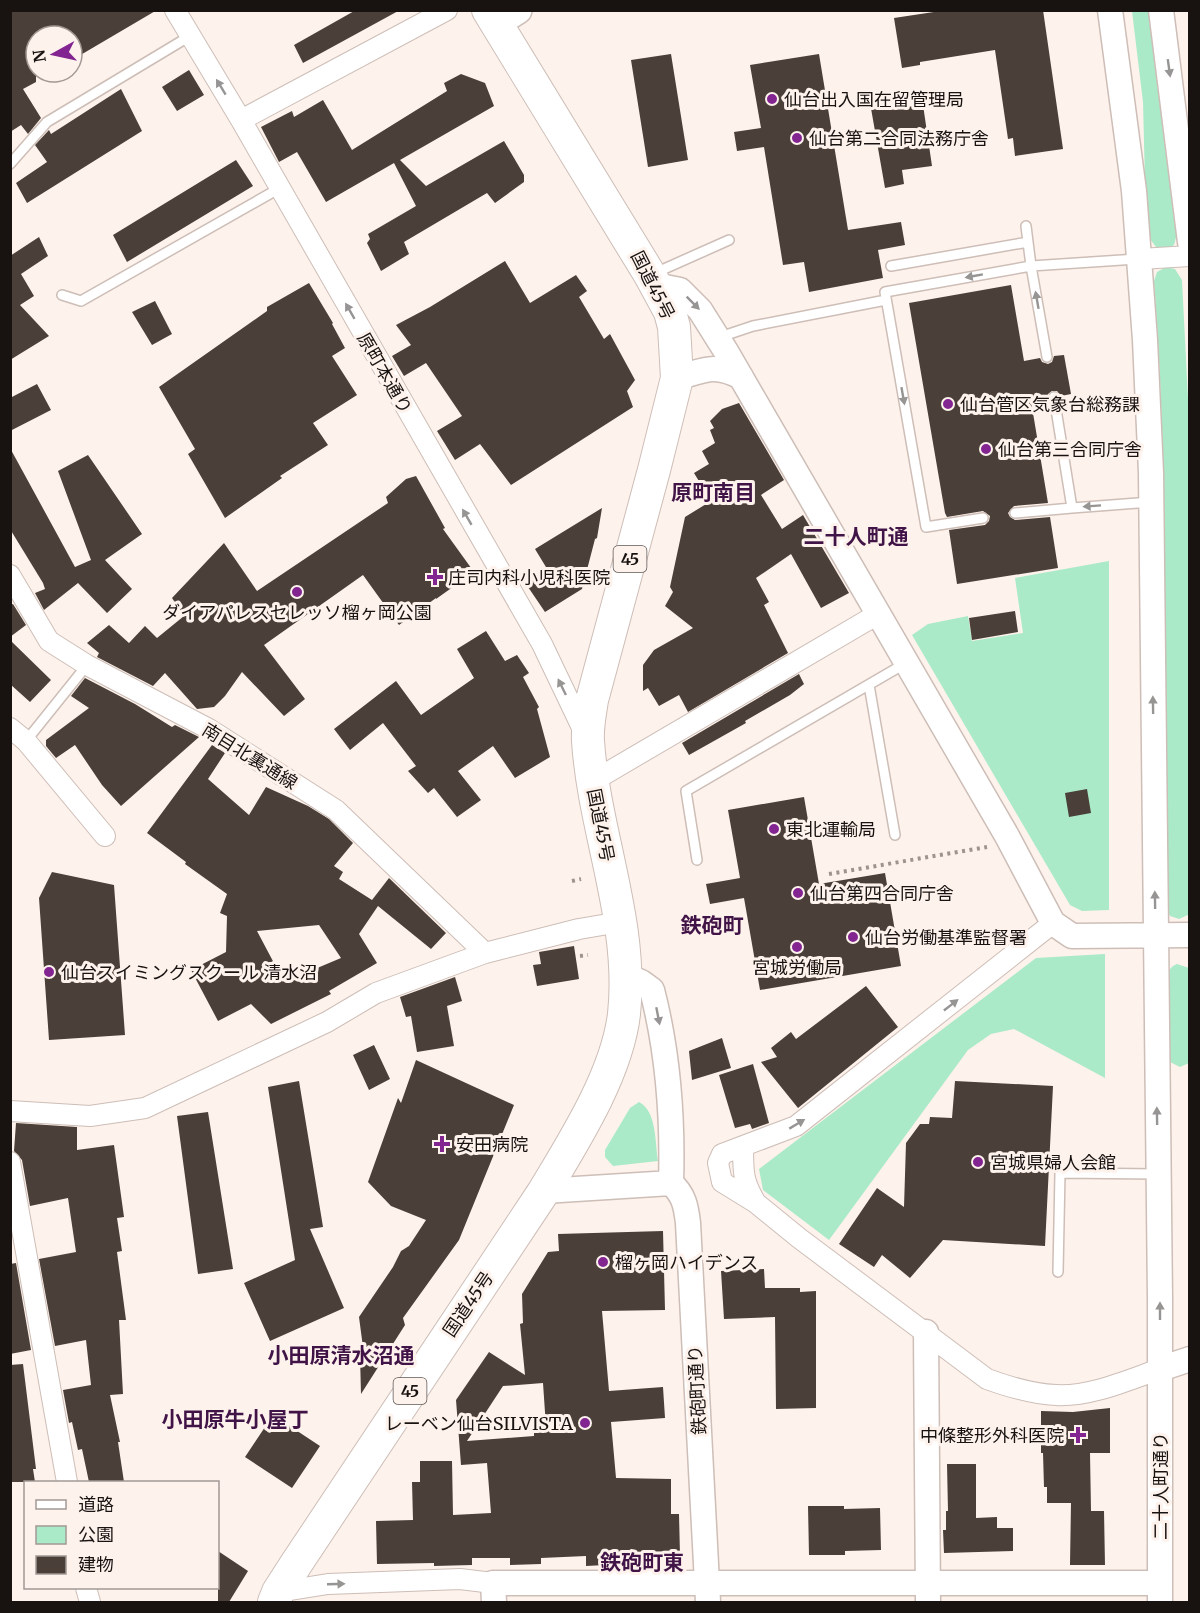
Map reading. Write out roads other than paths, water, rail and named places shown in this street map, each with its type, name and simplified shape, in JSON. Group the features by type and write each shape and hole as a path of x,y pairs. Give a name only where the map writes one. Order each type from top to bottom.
{"highway":[{"name":"国道45号","path":"276,1597 544,1191 580,1130 609,1067 624,1015 624,951 593,781 588,739 592,700 677,378 674,327 670,312 653,280 501,15"}],"street":[{"name":"原町本通り","path":"175,10 241,120 542,645 588,739"},
{"path":"241,120 447,10"},
{"name":"二十人町通り","path":"1110,10 1134,191 1140,259 1151,502 1160,1370 1160,1593"},
{"path":"1161,10 1190,242"},
{"path":"1140,259 1190,256"},
{"path":"653,280 680,290 700,310 1007,836 1053,923 1072,936 1190,935"},
{"path":"677,378 721,368 741,377"},
{"name":"南目北裏通線","path":"10,575 49,641 87,664 209,729 336,810 485,952"},
{"path":"593,781 878,614"},
{"path":"10,728 26,741 105,836"},
{"path":"10,1111 90,1116 145,1108 327,1022 376,993 485,952 579,929 620,922"},
{"path":"1053,923 796,1126 743,1148 743,1178 756,1203 987,1379 1015,1389 1057,1395 1086,1392 1190,1359"},
{"path":"544,1191 671,1183 672,1156 666,1066 659,1016 652,990 625,975"},
{"path":"10,1162 67,1481"},
{"name":"鉄砲町通り","path":"671,1183 679,1190 685,1201 688,1223 707,1593"},
{"path":"926,1332 928,1593"},
{"path":"276,1597 328,1584 460,1579 493,1593 1160,1593"}],"lane":[{"path":"10,164 47,122 190,36"},
{"path":"62,295 81,301 280,188"},
{"path":"1026,226 1047,357"},
{"path":"653,280 729,240"},
{"path":"891,266 1028,242"},
{"path":"983,518 926,527 885,292 1031,266 1140,259"},
{"path":"717,338 753,326 886,300"},
{"path":"1054,397 1072,508"},
{"path":"1015,513 1151,502"},
{"path":"697,860 686,791 906,663"},
{"path":"26,741 87,664"},
{"path":"869,685 896,835"},
{"path":"1058,1272 1060,1173 1158,1174"}],"place":[{"name":"仙台出入国在留管理局","path":"772,99"},
{"name":"仙台第二合同法務庁舎","path":"797,138"},
{"name":"仙台管区気象台総務課","path":"948,404"},
{"name":"仙台第三合同庁舎","path":"986,449"},
{"name":"庄司内科小児科医院","path":"435,577"},
{"name":"ダイアパレスセレッソ榴ヶ岡公園","path":"297,592"},
{"name":"東北運輸局","path":"774,829"},
{"name":"仙台第四合同庁舎","path":"798,893"},
{"name":"仙台労働基準監督署","path":"853,937"},
{"name":"宮城労働局","path":"797,947"},
{"name":"仙台スイミングスクール 清水沼","path":"49,972"},
{"name":"安田病院","path":"442,1144"},
{"name":"宮城県婦人会館","path":"978,1162"},
{"name":"榴ヶ岡ハイデンス","path":"603,1262"},
{"name":"レーベン仙台SILVISTA","path":"585,1423"},
{"name":"中條整形外科医院","path":"1078,1435"}],"district":[{"name":"原町南目","path":"713,492"},
{"name":"二十人町通","path":"856,536"},
{"name":"鉄砲町","path":"712,925"},
{"name":"小田原清水沼通","path":"341,1355"},
{"name":"小田原牛小屋丁","path":"235,1419"},
{"name":"鉄砲町東","path":"642,1562"}]}
